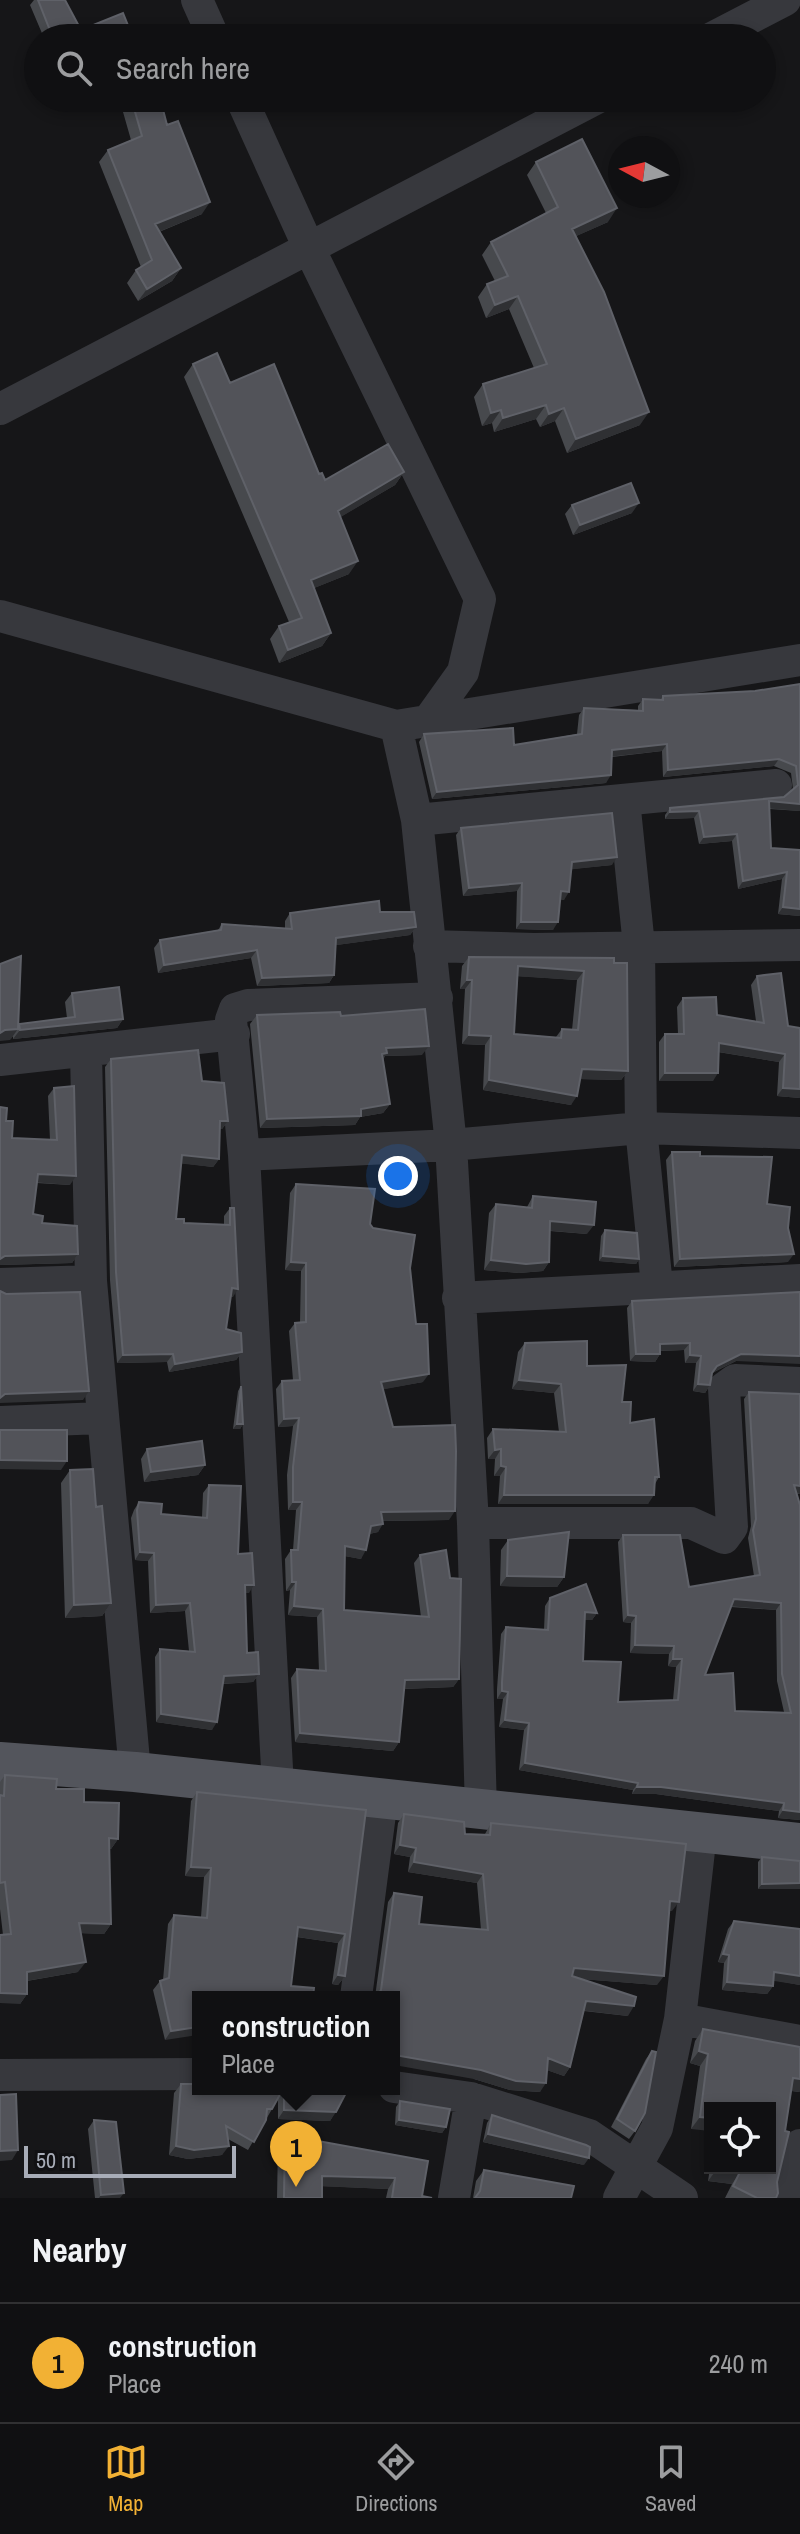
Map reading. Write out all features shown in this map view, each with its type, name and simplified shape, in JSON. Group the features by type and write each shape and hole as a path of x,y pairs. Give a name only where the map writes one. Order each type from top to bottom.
{"main road":[{"path":"0,1762 135,1772 800,1843"}],"street":[{"path":"197,0 208,24"},
{"path":"739,24 785,0"},
{"path":"247,112 309,248 480,599 463,672 428,721"},
{"path":"0,409 570,112"},
{"path":"0,616 396,726 800,660"},
{"path":"396,726 417,820 451,1145 473,1523 481,1811"},
{"path":"417,820 776,785"},
{"path":"624,800 639,946 641,1128 657,1286"},
{"path":"429,946 534,949 800,945"},
{"path":"278,1787 244,1155 231,1020 235,1009 248,1005 437,998"},
{"path":"0,1060 86,1053 234,1034"},
{"path":"86,1053 91,1281 135,1772"},
{"path":"244,1155 451,1145 641,1128 800,1133"},
{"path":"458,1298 800,1280"},
{"path":"0,1284 91,1281"},
{"path":"473,1523 691,1523 724,1538 732,1527 724,1388 735,1380 800,1383"},
{"path":"0,1422 102,1418"},
{"path":"357,1991 382,1799"},
{"path":"619,2198 657,2128 680,2019 701,1833"},
{"path":"680,2019 800,2041"},
{"path":"0,2075 192,2074"},
{"path":"400,2088 471,2098 589,2135 682,2198"},
{"path":"454,2198 471,2098"},
{"path":"787,2198 800,2145"}],"building":[{"path":"38,0 65,0 78,24 47,24"},
{"path":"123,13 127,24 96,24"},
{"path":"135,112 164,112 167,125 178,121 210,202 155,224 181,268 147,289 136,270 152,260 108,150 142,136"},
{"path":"582,139 608,190 608,208 617,208 572,229 604,292 649,412 576,439 564,408 549,414 546,405 503,418 501,410 491,413 483,384 547,364 518,296 495,305 487,284 508,276 491,242 558,207 536,162"},
{"path":"217,353 230,383 274,364 319,474 322,473 325,480 388,444 404,472 338,511 358,561 311,580 331,633 288,650 279,626 302,618 193,364"},
{"path":"631,483 639,503 580,525 572,505"},
{"path":"800,684 800,804 769,801 771,848 800,850 800,909 783,907 787,872 743,881 737,834 704,837 699,811 670,812 670,808 784,797 798,785 796,766 779,759 668,770 667,744 612,750 611,775 437,792 424,734 513,728 514,745 582,734 584,708 643,711 643,699 663,700 663,696 755,691"},
{"path":"612,813 617,857 572,862 569,892 561,891 558,922 521,922 522,883 469,888 461,828"},
{"path":"379,901 380,912 414,912 416,927 336,938 334,975 262,978 257,950 164,965 160,940 221,930 222,924 292,929 290,913"},
{"path":"21,956 18,1029 0,1033 0,964"},
{"path":"469,957 614,958 614,963 627,963 628,1071 582,1069 577,1096 489,1080 491,1036 469,1035 472,980 467,980","holes":["518,966 584,971 578,1030 562,1029 561,1038 514,1034"]},
{"path":"781,973 788,1026 800,1028 800,1089 783,1088 785,1054 719,1043 718,1073 665,1073 665,1034 684,1034 683,998 716,997 717,1015 764,1023 757,976"},
{"path":"119,987 123,1019 20,1030 19,1024 75,1017 72,993"},
{"path":"425,1009 429,1046 386,1048 387,1053 382,1054 390,1104 361,1109 361,1116 267,1119 257,1015 340,1012 341,1016"},
{"path":"198,1050 202,1081 224,1083 228,1121 220,1121 219,1159 182,1155 176,1219 184,1219 184,1223 230,1225 230,1208 234,1208 238,1289 232,1288 226,1329 241,1333 242,1352 175,1364 173,1354 123,1355 116,1272 111,1059"},
{"path":"74,1086 76,1176 38,1174 33,1214 43,1216 42,1223 77,1226 78,1254 5,1256 0,1259 0,1107 7,1108 6,1121 13,1121 12,1138 57,1140 54,1088"},
{"path":"672,1152 700,1152 700,1156 772,1157 767,1204 790,1207 788,1228 794,1254 680,1259"},
{"path":"296,1184 375,1189 370,1224 373,1228 415,1235 410,1268 416,1324 427,1324 429,1374 381,1382 393,1427 455,1425 455,1511 381,1512 383,1524 371,1526 366,1550 345,1546 344,1610 429,1617 420,1555 446,1550 450,1578 461,1579 459,1679 405,1680 399,1742 300,1733 297,1669 326,1671 323,1609 294,1606 296,1582 292,1582 291,1550 298,1550 302,1502 293,1502 293,1467 299,1418 284,1419 282,1381 300,1380 295,1323 306,1322 306,1263 291,1262"},
{"path":"533,1196 596,1202 594,1225 550,1221 549,1262 526,1264 491,1260 496,1204 532,1208"},
{"path":"605,1230 637,1233 639,1259 603,1256"},
{"path":"0,1291 6,1294 80,1292 89,1391 5,1394 0,1398"},
{"path":"800,1292 800,1356 741,1354 717,1366 710,1385 698,1384 701,1356 690,1355 690,1343 660,1344 660,1354 636,1354 632,1301"},
{"path":"587,1341 587,1366 626,1365 622,1402 631,1402 630,1423 654,1419 659,1477 655,1477 654,1495 504,1495 506,1467 501,1466 501,1449 495,1450 493,1429 566,1432 561,1384 519,1380 525,1343"},
{"path":"241,1386 243,1424 237,1424"},
{"path":"749,1392 800,1394 800,1486 794,1485 800,1505 800,1812 783,1810 784,1803 661,1787 637,1787 638,1783 525,1763 529,1723 505,1720 508,1692 502,1691 502,1682 506,1627 548,1630 550,1598 586,1584 597,1613 585,1612 583,1661 621,1662 618,1702 678,1700 682,1659 673,1659 674,1646 635,1645 636,1616 628,1615 623,1535 680,1535 689,1587 760,1575 753,1530 756,1519","holes":["734,1599 781,1603 782,1674 791,1713 735,1711 733,1673 705,1675"]},
{"path":"0,1430 67,1430 67,1461 0,1460"},
{"path":"202,1441 205,1465 151,1472 147,1449"},
{"path":"93,1469 96,1507 102,1506 111,1603 74,1605 70,1470"},
{"path":"209,1485 241,1486 238,1554 252,1553 254,1585 245,1585 247,1653 258,1652 259,1674 224,1676 217,1722 161,1714 160,1649 195,1652 190,1603 156,1605 154,1553 140,1552 137,1510 139,1502 162,1504 161,1514 207,1518"},
{"path":"569,1532 564,1577 507,1576 508,1540"},
{"path":"5,1775 57,1779 56,1789 84,1789 84,1802 119,1803 118,1839 109,1838 111,1924 79,1923 86,1962 27,1972 27,1994 0,1993 0,1935 11,1934 5,1882 0,1883 0,1795 4,1796"},
{"path":"197,1792 366,1810 345,1976 338,1975 345,1934 298,1927 291,1986 314,1988 314,1991 192,1991 192,2028 171,2031 160,1981 169,1978 174,1915 207,1918 211,1868 191,1867"},
{"path":"404,1814 464,1822 465,1834 490,1835 491,1823 686,1844 679,1902 670,1901 664,1976 574,1968 572,1976 636,1997 634,2006 586,2001 570,2067 548,2058 546,2083 516,2081 481,2070 400,2056 400,1991 380,1991 394,1893 422,1897 419,1924 488,1930 483,1874 414,1862 416,1848 400,1845"},
{"path":"762,1857 800,1861 800,1883 762,1884"},
{"path":"734,1921 800,1929 800,1976 774,1972 773,1986 727,1982 729,1955 723,1954"},
{"path":"703,2029 800,2047 800,2079 793,2078 785,2131 789,2132 776,2198 757,2198 733,2186 739,2174 776,2174 776,2102 704,2102 704,2117 700,2117 708,2054 699,2051"},
{"path":"652,2051 656,2052 645,2113 635,2131 617,2119"},
{"path":"181,2084 192,2084 192,2095 280,2095 272,2109 267,2109 266,2120 254,2142 226,2126 229,2146 194,2150 176,2146"},
{"path":"16,2094 18,2150 0,2151 0,2095"},
{"path":"284,2095 345,2095 336,2112 284,2110"},
{"path":"400,2101 450,2109 446,2127 399,2120"},
{"path":"492,2115 586,2145 590,2147 589,2158 488,2134"},
{"path":"94,2120 116,2122 124,2193 101,2195"},
{"path":"285,2135 428,2161 422,2196 432,2198 392,2198 395,2178 322,2176 322,2198 284,2198"},
{"path":"484,2170 574,2186 571,2198 475,2198 480,2191"}],"place":[{"name":"construction","path":"296,2187"}]}
